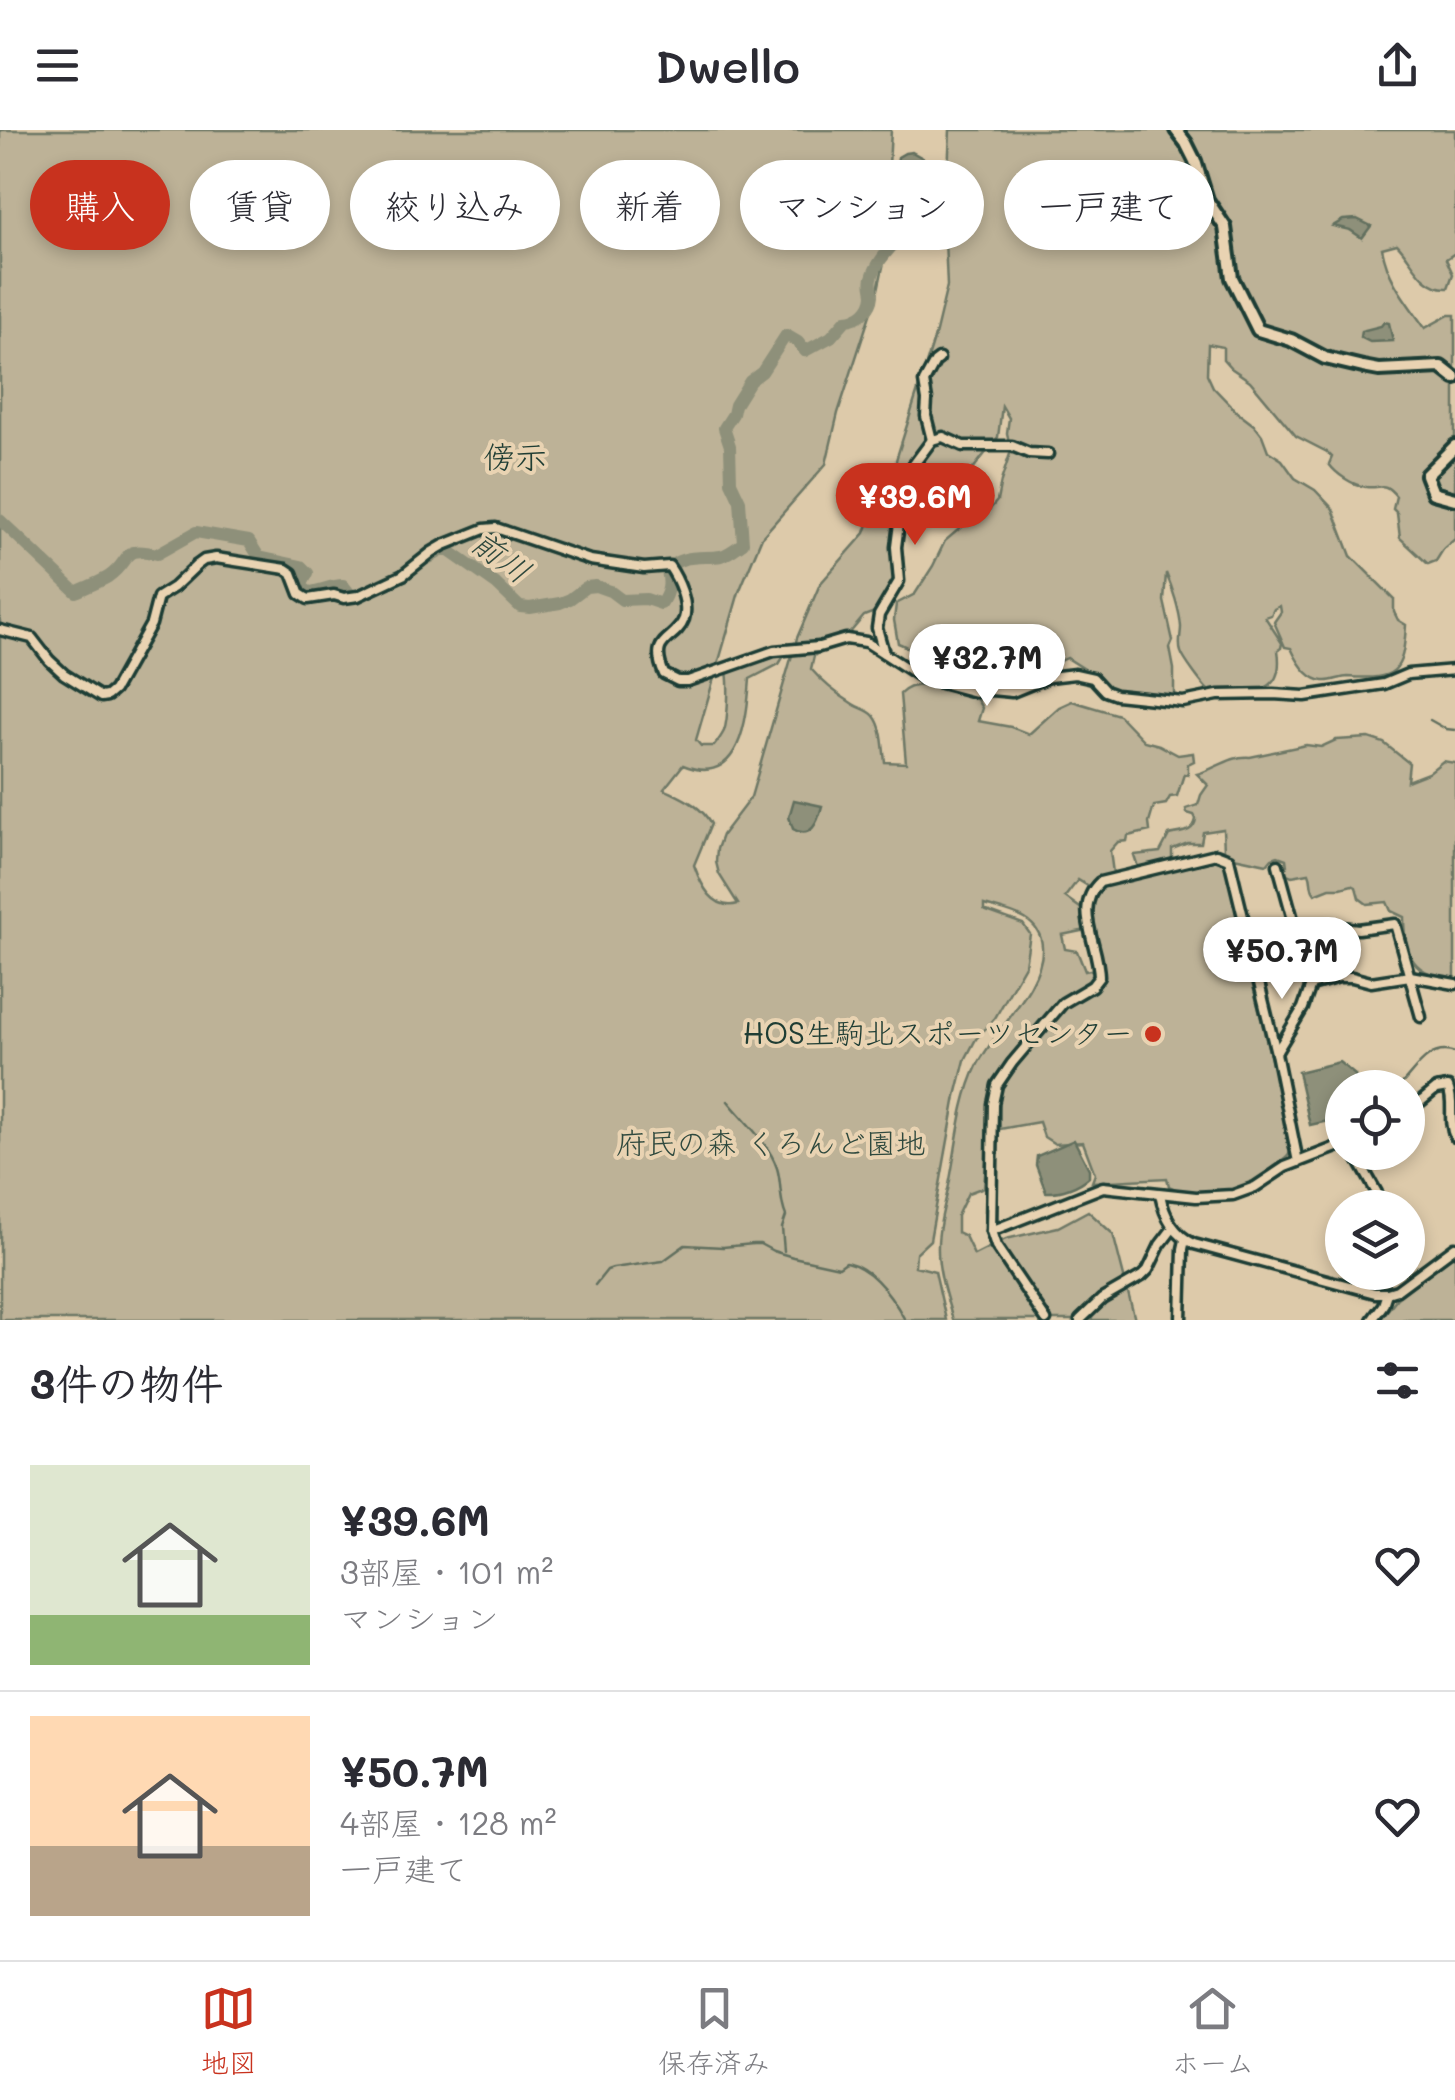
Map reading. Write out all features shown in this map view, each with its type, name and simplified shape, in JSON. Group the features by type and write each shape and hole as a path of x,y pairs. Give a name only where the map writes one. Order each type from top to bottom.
{"main road":[{"path":"1176,130 1195,161 1208,200 1224,228 1232,278 1258,330 1292,340 1335,361 1379,370 1441,366 1455,378"},
{"path":"1455,446 1426,476 1433,493 1455,499"}],"street":[{"path":"932,440 924,382 939,359"},
{"path":"884,653 877,628 898,581 897,487 932,440 944,437 963,446 1012,446 1029,453 1048,454"},
{"path":"0,630 32,638 64,674 101,697 107,696 151,624 158,597 204,560 223,558 286,569 292,573 300,594 308,599 355,597 404,575 444,545 496,528 590,560 670,568 680,588 685,612 683,622 660,646 661,667 664,674 678,681 764,653 818,647 846,639 866,642 922,678 975,692 1012,692 1049,677 1075,674 1093,678 1105,691 1116,695 1183,702 1218,695 1304,696 1384,684 1408,674 1455,670"},
{"path":"1046,1320 996,1246 991,1230 996,1085 1063,1003 1092,986 1098,977 1086,910 1090,891 1100,882 1209,856 1229,859 1298,1162"},
{"path":"1276,1053 1304,1008 1311,986 1278,865"},
{"path":"1296,933 1327,924 1358,929 1394,924 1422,1017"},
{"path":"1311,986 1339,978 1371,982 1410,976 1455,984"},
{"path":"1425,1098 1442,1087 1452,1092 1451,1127 1455,1137"},
{"path":"991,1230 1103,1187 1196,1198 1233,1195 1325,1152"},
{"path":"1160,1194 1165,1214 1185,1240 1375,1293 1397,1290"},
{"path":"1080,1320 1102,1298 1142,1276 1173,1228"},
{"path":"1181,1320 1185,1240"},
{"path":"1425,1269 1455,1247"},
{"path":"1446,1254 1455,1262"},
{"path":"1372,1320 1388,1294"}],"green space":[{"name":"府民の森 くろんど園地","path":"0,130 891,130 889,160 740,160 740,250 887,250 826,464 762,537 739,592 696,740 701,746 714,746 724,731 728,700 726,668 787,651 779,664 750,679 743,730 729,759 718,767 702,770 683,765 664,789 707,817 711,824 694,865 704,888 715,900 738,904 716,862 722,835 751,797 797,638 820,584 865,533 875,503 891,499 898,501 897,577 877,611 864,616 849,634 836,638 814,656 811,669 836,692 874,716 881,731 885,762 906,763 900,694 907,688 926,685 975,696 982,708 978,721 1029,734 1059,707 1072,701 1119,715 1144,741 1178,755 1193,753 1194,761 1188,764 1188,775 1184,774 1177,796 1154,806 1150,831 1128,836 1127,841 1118,842 1110,851 1113,873 1088,886 1078,880 1065,897 1083,910 1086,930 1062,935 1065,949 1077,951 1085,971 1095,969 1094,977 1053,1008 993,1082 984,1187 968,1193 957,1216 957,1232 965,1236 974,1255 1006,1239 1058,1227 1088,1211 1113,1234 1135,1320 953,1320 940,1273 938,1238 963,1109 977,1066 1027,992 1041,961 1040,936 1029,922 984,905 984,910 1023,924 1030,934 1025,965 965,1060 930,1240 916,1253 915,1266 935,1271 946,1320 0,1320"},
{"path":"950,130 1455,130 1455,253 1446,259 1453,274 1448,288 1425,279 1397,244 1382,248 1393,281 1425,328 1455,315 1455,539 1436,561 1428,564 1400,538 1393,509 1396,496 1392,491 1361,486 1340,475 1329,464 1332,457 1327,452 1296,436 1250,381 1231,368 1223,359 1223,347 1208,344 1207,374 1213,387 1255,426 1268,451 1333,509 1351,556 1394,599 1394,612 1406,625 1402,654 1394,670 1377,677 1318,680 1308,674 1291,648 1285,647 1274,622 1281,612 1280,606 1265,617 1282,643 1278,650 1279,667 1269,686 1248,691 1209,691 1181,652 1179,614 1166,573 1164,601 1173,641 1172,699 1112,692 1067,658 1048,667 1025,686 988,687 957,676 898,643 896,604 915,594 945,541 965,524 985,515 997,501 1011,451 1009,418 1002,406 998,437 955,497 930,512 902,510 896,460 947,286 945,250 984,250 984,160 949,160"},
{"path":"1369,738 1384,743 1409,763 1407,781 1428,773 1443,761 1455,763 1455,979 1430,974 1414,962 1406,943 1404,917 1391,911 1387,902 1367,904 1352,885 1315,894 1309,873 1284,873 1286,859 1278,856 1267,864 1234,857 1224,850 1223,829 1203,832 1201,843 1172,849 1172,860 1138,867 1134,855 1160,852 1169,835 1193,827 1196,819 1186,809 1198,805 1208,785 1197,774 1236,758"},
{"name":"HOS生駒北スポーツセンター","path":"1216,858 1228,866 1291,1141 1289,1154 1263,1177 1216,1192 1180,1190 1169,1186 1167,1178 1092,1182 1095,1174 1083,1142 1055,1144 1044,1137 1039,1122 1000,1129 1004,1082 1062,1008 1092,990 1103,974 1092,913 1099,891 1108,882"},
{"path":"1455,1254 1455,1320 1380,1320 1408,1290 1425,1290 1425,1277"}],"shaded area":[{"path":"912,152 926,160 898,160"},
{"path":"1357,219 1371,226 1362,238 1333,226 1343,220"},
{"path":"1389,323 1393,341 1370,342 1360,337 1361,331"},
{"path":"794,800 822,806 809,831 793,829 789,817"},
{"path":"1339,1062 1349,1070 1325,1070 1325,1122 1310,1125 1298,1072"},
{"path":"1074,1140 1089,1169 1089,1177 1069,1188 1046,1192 1036,1165 1037,1156"}],"waterway":[{"name":"前川","path":"429,558 449,551 496,584 520,607 560,603 586,587 596,586 622,600 646,599 661,604 668,588 667,571 672,565 685,559 724,555 743,543 740,501 731,482 730,446 724,428 750,381 762,372 786,335 805,351 831,337 846,320 868,309 873,295 871,280 889,250"},
{"name":"前川","path":"0,520 76,592 108,577 131,553 157,554 196,532 249,541 259,557 301,566 308,573 301,586 309,592 343,585 351,595 364,595"},
{"path":"1430,720 1455,730"},
{"path":"1414,1070 1430,1055 1455,1053"},
{"path":"728,1101 762,1141 777,1168 786,1216 782,1228 784,1251"},
{"path":"595,1285 607,1270 663,1261 685,1245 760,1244 793,1257 839,1267 846,1262 856,1265 881,1284 905,1320"}],"place":[{"name":"HOS生駒北スポーツセンター","path":"1153,1034"}],"district":[{"name":"傍示","path":"515,457"}]}
